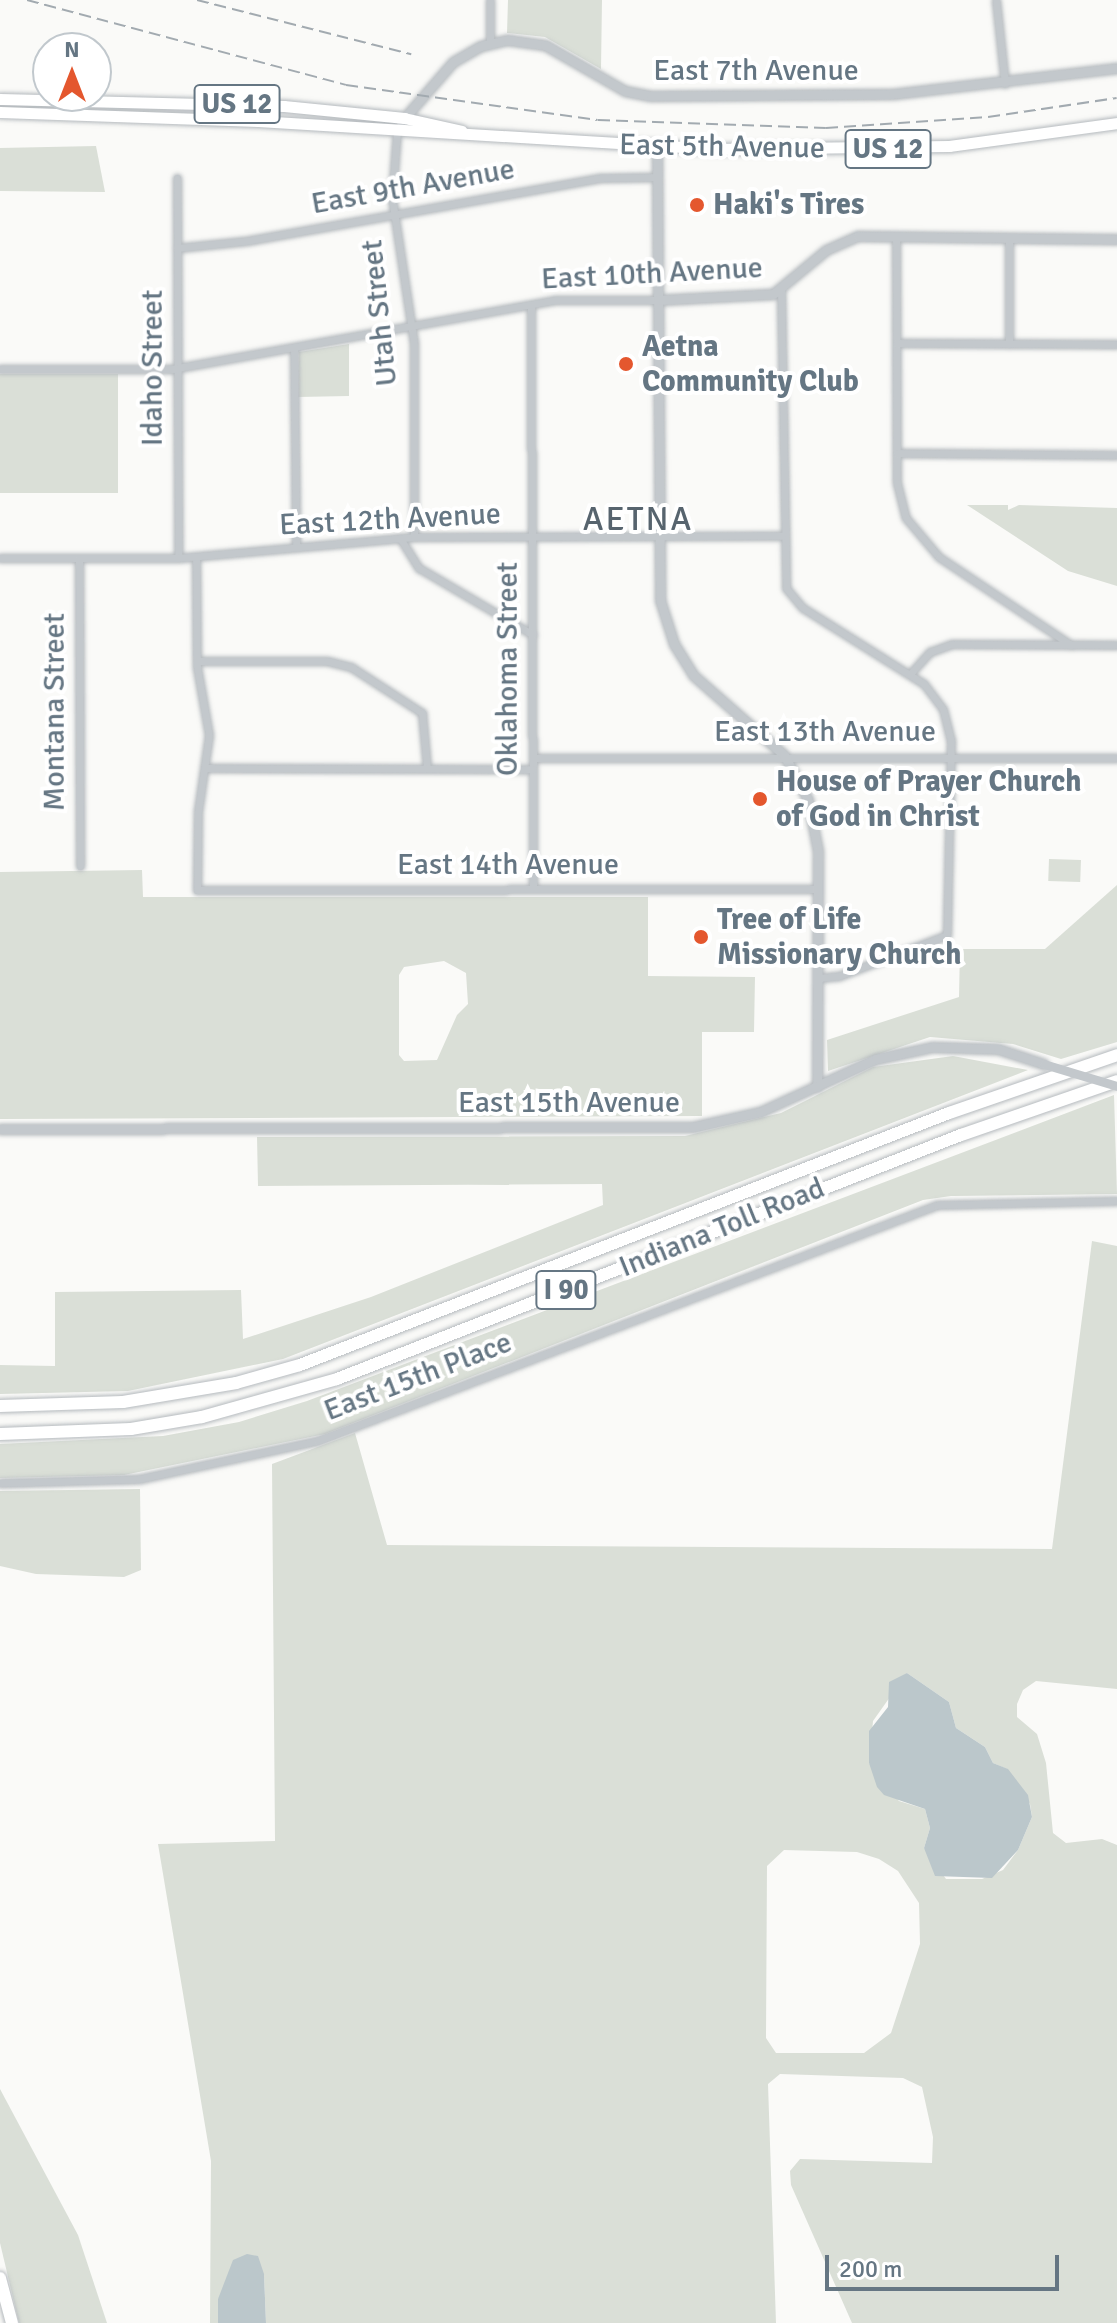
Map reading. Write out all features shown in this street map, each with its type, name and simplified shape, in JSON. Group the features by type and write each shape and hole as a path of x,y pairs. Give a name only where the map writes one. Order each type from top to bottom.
{"highway":[{"name":"Indiana Toll Road","path":"0,1406 136,1400 300,1365 949,1113 1117,1055"},
{"name":"Indiana Toll Road","path":"0,1434 131,1429 202,1417 337,1379 948,1140 1117,1083"},
{"path":"1,2282 12,2323"}],"main road":[{"name":"East 5th Avenue","path":"0,99 233,104 404,118 471,133"},
{"name":"East 5th Avenue","path":"0,112 471,133 657,148 895,149 1117,123"}],"street":[{"path":"490,0 490,43"},
{"path":"996,0 1005,84"},
{"name":"East 7th Avenue","path":"397,131 404,118 453,62 490,43 517,40 545,45 642,96 799,98 1005,84 1117,68"},
{"name":"Utah Street","path":"397,131 392,168 394,214 412,327 414,537"},
{"path":"657,148 657,536 660,600 683,661 705,689 784,755 812,815 818,889 817,1087"},
{"name":"East 9th Avenue","path":"177,248 246,241 601,178 657,177"},
{"name":"Idaho Street","path":"177,178 178,558"},
{"path":"896,236 897,453 901,506 919,540 1071,645"},
{"name":"East 10th Avenue","path":"0,369 177,368 531,305 753,298 781,290 842,241 896,236 1117,239"},
{"path":"1009,237 1009,344"},
{"path":"781,290 784,582 797,603 910,674 943,709 951,757 947,935 839,976 819,978"},
{"name":"Oklahoma Street","path":"531,305 533,889"},
{"path":"897,343 1117,344"},
{"path":"294,347 296,547"},
{"path":"897,453 1117,455"},
{"name":"East 12th Avenue","path":"0,558 178,558 414,537 782,536"},
{"path":"400,538 419,568 533,635"},
{"path":"196,557 197,661 209,735 205,768 533,769"},
{"name":"Montana Street","path":"79,558 80,866"},
{"path":"910,674 943,646 1117,645"},
{"path":"197,661 327,661 351,667 422,713 427,768"},
{"name":"East 13th Avenue","path":"533,758 784,755 1117,758"},
{"name":"East 14th Avenue","path":"205,768 198,811 197,890 818,889"},
{"name":"East 15th Avenue","path":"0,1129 693,1127 760,1112 876,1059 932,1047 998,1049 1117,1083"},
{"name":"East 15th Place","path":"0,1483 139,1479 317,1441 937,1205 1117,1201"}],"shaded area":[{"path":"508,0 602,0 601,69 545,37 507,33"},
{"path":"96,146 105,192 0,191 0,148"},
{"path":"349,344 349,396 298,397 299,352"},
{"path":"0,374 118,374 118,493 0,493"},
{"path":"967,505 1008,505 1008,510 1019,505 1117,508 1117,586 1068,571"},
{"path":"1049,859 1081,860 1080,882 1048,881"},
{"path":"142,870 143,897 648,897 648,976 755,977 754,1032 702,1032 702,1116 0,1119 0,872","holes":["444,961 466,973 468,1004 457,1015 437,1060 404,1061 399,1055 399,975 404,967"]},
{"path":"1117,885 1117,1042 1061,1059 1013,1044 930,1037 828,1071 827,1040 959,997 960,949 1045,949"},
{"path":"953,1056 1028,1070 283,1359 128,1391 0,1394 0,1365 55,1366 55,1292 241,1290 243,1339 371,1297 603,1205 602,1184 258,1186 257,1137 685,1136 781,1113 873,1067"},
{"path":"1114,1095 1117,1194 951,1196 923,1200 325,1434 124,1475 0,1478 0,1444 163,1436 239,1422 307,1401"},
{"path":"1092,1241 1117,1246 1117,1689 1036,1681 1023,1690 1017,1704 1017,1717 1037,1734 1046,1763 1053,1833 1066,1843 1102,1839 1117,1845 1117,2323 852,2323 791,2185 790,2171 800,2159 932,2163 933,2137 922,2087 903,2078 780,2074 768,2084 776,2323 266,2323 264,2274 218,2299 218,2323 210,2323 211,2161 158,1844 275,1841 272,1464 355,1433 387,1545 1052,1549","holes":["907,1673 949,1702 956,1728 985,1747 993,1763 1007,1769 1030,1804 1032,1817 1018,1850 1003,1870 982,1879 946,1879 924,1848 930,1828 925,1809 899,1801 869,1763 873,1721","784,1850 857,1852 879,1859 898,1871 919,1903 920,1944 891,2033 864,2053 776,2053 766,2038 767,1866"]},
{"path":"140,1489 141,1570 124,1577 36,1574 0,1566 0,1491"},
{"path":"907,1673 949,1702 956,1728 985,1747 993,1763 1008,1769 1028,1795 1032,1817 1018,1850 992,1878 935,1876 924,1848 930,1828 925,1809 884,1795 877,1787 869,1763 869,1731 888,1707 889,1682"},
{"path":"0,2089 78,2235 107,2323 19,2323 0,2243"},
{"path":"247,2254 258,2256 264,2274 266,2323 218,2323 218,2299 233,2260"}],"railway":[{"path":"27,0 346,85 598,120 826,128 988,117 1117,98"},
{"path":"197,0 411,54"}],"place":[{"name":"Haki's Tires","path":"697,205"},
{"name":"Aetna Community Club","path":"626,364"},
{"name":"House of Prayer Church of God in Christ","path":"760,799"},
{"name":"Tree of Life Missionary Church","path":"701,937"}],"district":[{"name":"AETNA","path":"638,520"}]}
